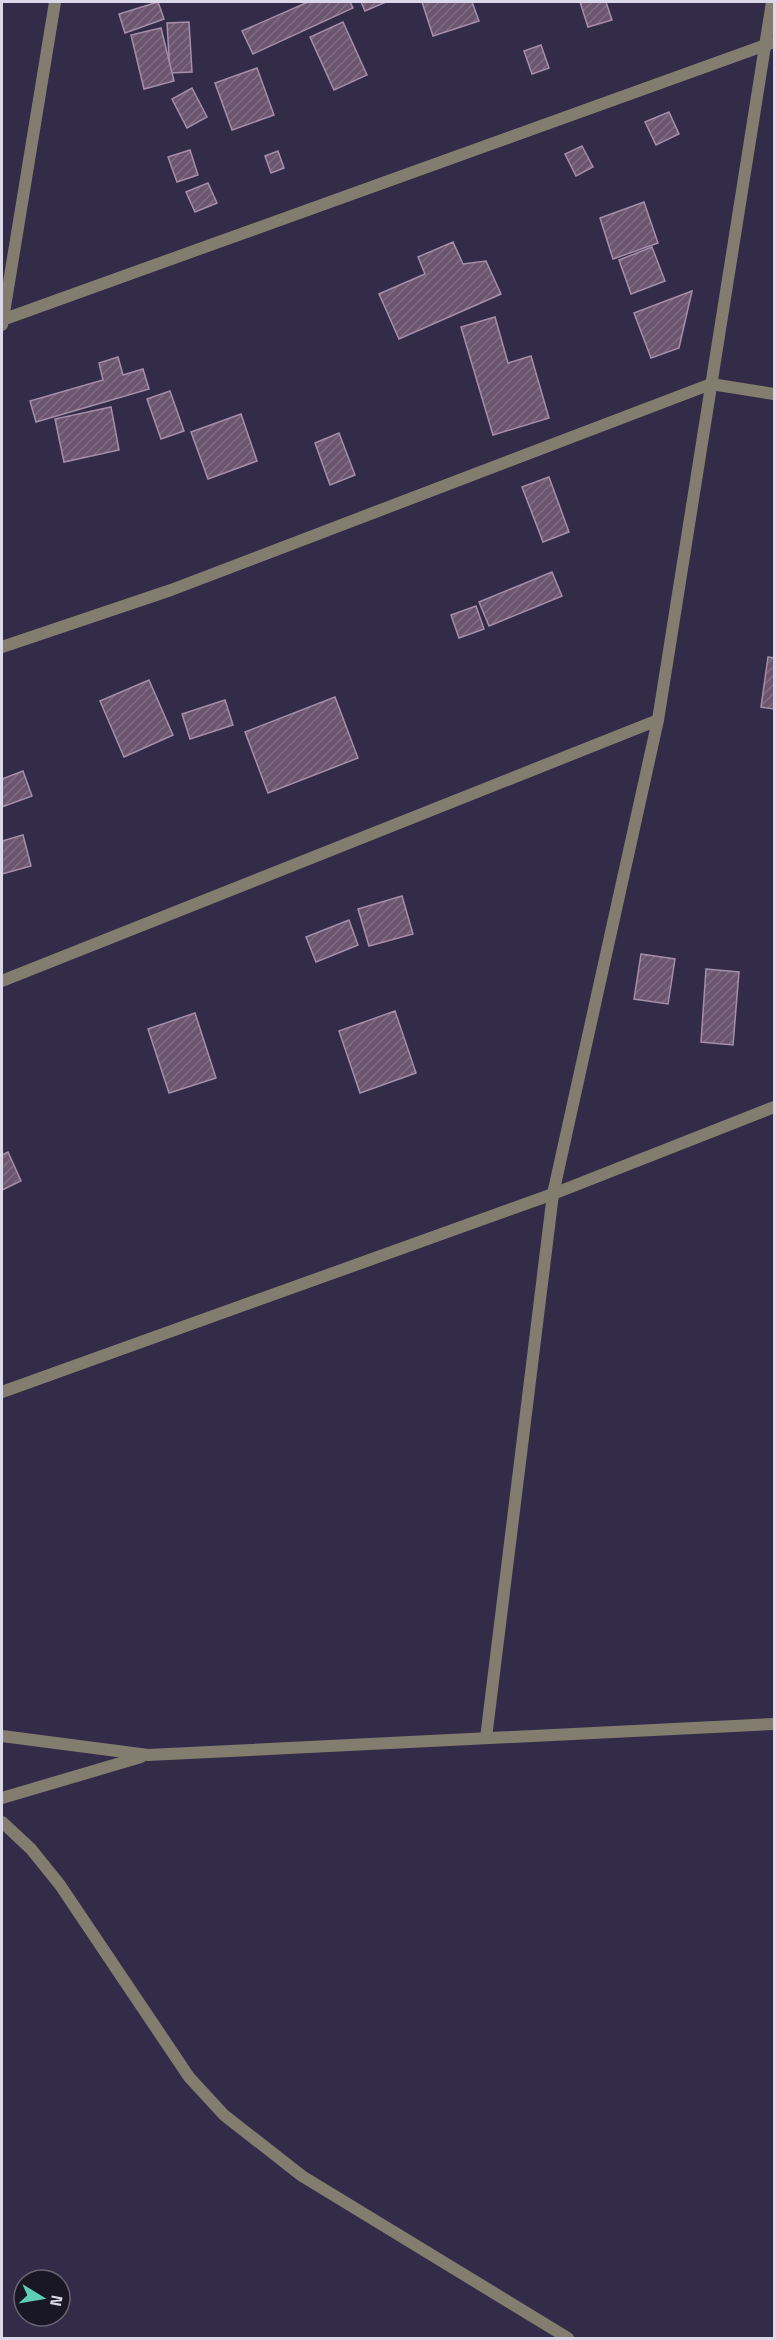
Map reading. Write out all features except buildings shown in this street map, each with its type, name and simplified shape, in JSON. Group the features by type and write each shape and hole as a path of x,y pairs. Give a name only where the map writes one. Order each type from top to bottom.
{"street":[{"path":"55,2 2,322 770,44"},
{"path":"486,1738 553,1194 658,720 711,384 770,44 772,2"},
{"path":"2,647 171,590 711,384 774,394"},
{"path":"2,981 658,720"},
{"path":"2,1392 553,1194 774,1107"},
{"path":"2,1736 148,1755 774,1724"},
{"path":"2,1798 148,1755"},
{"path":"2,1822 31,1849 60,1885 189,2077 224,2115 302,2176 568,2338"}]}
